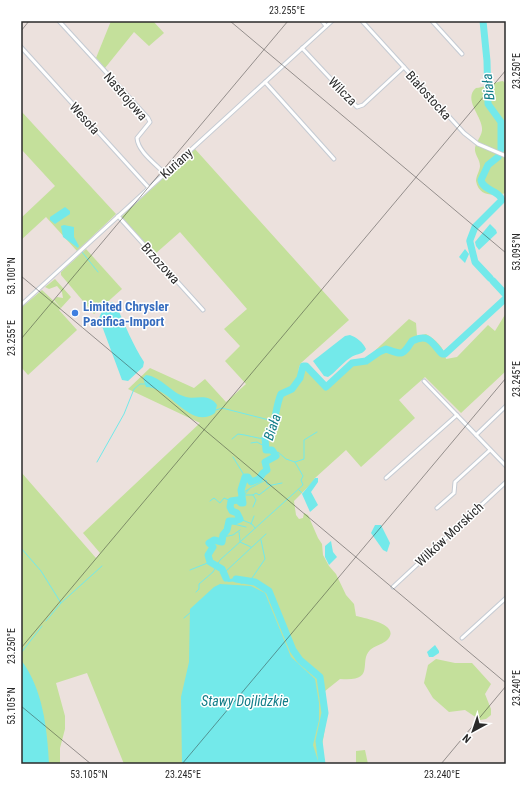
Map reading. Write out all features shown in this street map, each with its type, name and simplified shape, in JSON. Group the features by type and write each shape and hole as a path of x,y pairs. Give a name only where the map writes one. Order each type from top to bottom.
{"street":[{"name":"Nastrojowa","path":"59,21 148,118 150,122 138,138 138,141 141,149 165,174"},
{"path":"322,21 326,26"},
{"name":"Kuriany","path":"21,305 332,21"},
{"name":"Białostocka","path":"362,21 468,137 478,144 506,156"},
{"path":"432,21 462,54"},
{"name":"Wesoła","path":"21,47 149,188"},
{"name":"Wilcza","path":"302,48 357,107 363,105 404,67"},
{"path":"265,82 334,159"},
{"name":"Brzozowa","path":"118,216 203,310"},
{"path":"424,381 506,466"},
{"path":"476,435 506,406"},
{"path":"386,478 457,415"},
{"path":"438,508 454,493 455,482 490,450"},
{"name":"Wilków Morskich","path":"393,587 506,482"},
{"path":"462,638 506,598"}],"green space":[{"path":"111,21 153,21 164,33 149,46 134,32 105,68 96,58"},
{"path":"503,81 506,84 506,193 492,195 484,193 480,190 476,181 480,166 475,148 482,128 471,97 472,92 476,88"},
{"path":"21,111 116,214 77,251 46,217 21,240 21,218 55,186 21,149"},
{"path":"195,149 349,320 301,363 298,375 304,365 326,387 352,360 367,358 409,319 416,323 417,336 426,334 433,338 444,351 446,359 457,357 488,325 495,331 506,313 506,371 461,413 425,377 399,400 415,418 361,467 346,450 315,478 294,501 296,515 299,519 303,518 304,513 308,515 322,544 323,555 329,566 336,574 346,595 354,604 356,616 381,623 390,631 390,635 386,641 370,650 365,660 363,674 359,677 351,679 340,679 325,691 327,715 322,746 325,764 124,764 87,673 56,683 65,716 65,729 60,748 60,764 21,764 21,472 96,558 100,553 83,533 200,423 128,389 150,368 194,388 205,379 226,402 246,384 225,361 240,346 224,329 247,309 180,232 155,254 121,217"},
{"path":"86,249 122,289 94,314 61,275 61,272"},
{"path":"55,279 71,297 61,308 54,300 57,297 63,298 62,292 57,286 49,289 45,287"},
{"path":"42,290 61,308 59,310 77,330 28,375 21,367 21,308"},
{"path":"436,659 455,663 472,663 491,684 485,694 491,709 491,715 486,719 480,720 465,710 449,712 433,698 424,683 428,665"},
{"path":"365,750 368,764 356,764 356,751"}],"water":[{"path":"65,207 70,211 70,214 55,224 50,220 50,217"},
{"path":"490,224 497,233 479,250 475,242"},
{"path":"64,225 74,227 74,237 79,246 78,248 63,237 61,226"},
{"path":"465,249 469,254 465,263 459,257"},
{"path":"112,302 116,305 144,362 143,367 128,381 122,380 99,318 104,307"},
{"path":"350,335 359,340 366,349 362,353 352,356 328,377 324,376 313,361 345,336"},
{"path":"146,375 152,376 186,397 202,397 210,399 217,405 215,413 206,417 197,417 189,413 164,394 155,389 146,387 143,378"},
{"path":"315,478 318,478 318,482 311,492 318,505 310,512 302,494"},
{"path":"375,525 381,525 390,543 387,552 383,550 371,533"},
{"path":"331,541 333,552 337,557 329,565 325,557 325,546"},
{"path":"222,569 230,579 239,577 244,583 241,584 239,581 228,582 225,579"},
{"name":"Stawy Dojlidzkie","path":"220,584 251,586 265,593 291,657 315,679 319,703 319,720 313,745 319,764 182,764 181,697 189,662 190,609 214,587"},
{"path":"435,645 439,653 433,657 429,657 427,652"},
{"path":"21,660 34,683 39,696 45,723 49,764 21,764"}],"waterway":[{"name":"Biała","path":"483,21 487,61 488,104 501,122 501,149"},
{"name":"Biała","path":"470,240 475,227 502,200 498,194 482,184 481,180 488,165 498,157"},
{"name":"Biała","path":"470,242 475,262 490,278"},
{"path":"82,252 98,272"},
{"name":"Biała","path":"493,281 506,295"},
{"name":"Biała","path":"226,578 222,569 210,562 208,555 213,547 209,543 214,540 222,542 223,535 227,530 229,521 240,519 237,513 232,511 230,507 231,501 238,500 243,503 241,490 245,477 248,477 251,482 259,479 267,470 265,462 276,456 272,450 266,450 265,438 272,429 281,394 292,389 300,378 303,366 306,366 326,387 352,363 366,361 386,349 402,353 412,341 418,339 426,338 442,354 445,354 506,298"},
{"path":"97,462 124,414 134,389 140,384 145,384"},
{"path":"216,410 222,408 273,421"},
{"path":"295,462 304,459 304,440 317,432"},
{"path":"232,439 238,434 265,439"},
{"path":"251,443 257,442 266,447"},
{"path":"196,592 199,589 199,584 213,572 220,560 303,485 301,480 303,476 295,462 286,459 278,452 276,454"},
{"path":"233,457 244,475 244,480"},
{"path":"245,494 250,488 266,480 267,484 271,485"},
{"path":"234,500 242,495 253,495 256,493 259,495 272,485 282,483"},
{"path":"242,493 249,489"},
{"path":"299,490 302,493"},
{"path":"253,495 256,500 253,507"},
{"path":"210,501 214,498 220,503 224,498 231,501"},
{"path":"251,524 254,516"},
{"path":"240,519 252,524 255,528"},
{"path":"229,523 246,527"},
{"path":"223,537 233,535 240,530"},
{"path":"239,532 240,541"},
{"path":"224,573 266,534"},
{"path":"250,581 265,559 261,540"},
{"path":"240,542 251,547"},
{"path":"21,548 41,571 61,603 46,621"},
{"path":"190,570 210,562"},
{"path":"61,603 102,566"},
{"name":"Biała","path":"236,579 255,582 269,591 293,650 300,660 320,677 325,713 319,741 322,764"},
{"path":"184,618 191,612"},
{"path":"21,653 42,626"}],"place":[{"name":"Limited Chrysler Pacifica-Import","path":"75,313"}]}
